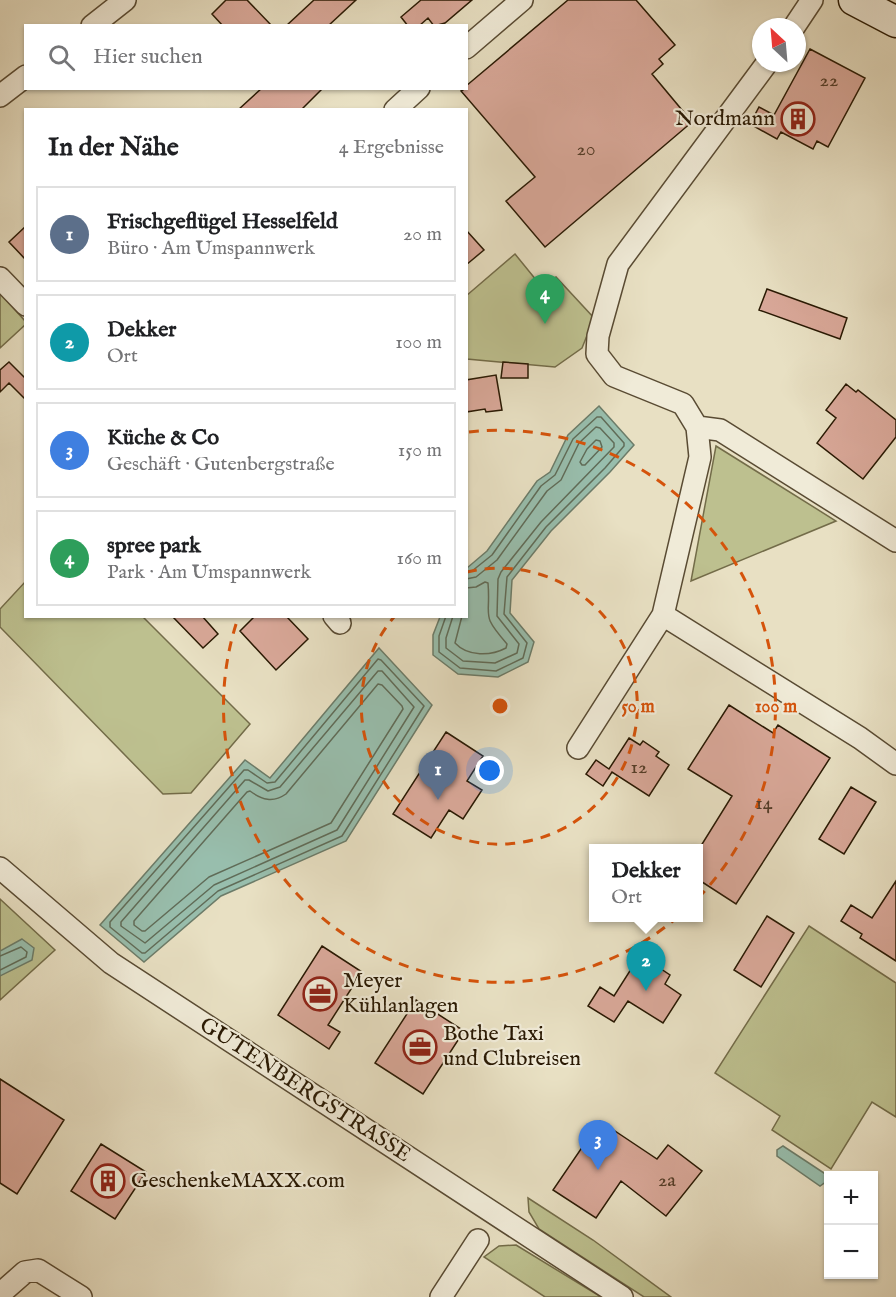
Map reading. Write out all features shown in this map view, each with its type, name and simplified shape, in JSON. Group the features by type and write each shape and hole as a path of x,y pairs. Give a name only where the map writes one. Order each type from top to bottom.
{"main road":[{"path":"854,0 896,22"}],"street":[{"path":"95,24 125,0"},
{"path":"468,46 522,0"},
{"path":"800,18 812,0"},
{"path":"578,748 663,615 700,457 697,427 683,404 614,376 597,354 598,336 618,264 760,72"},
{"path":"0,96 24,78"},
{"path":"397,108 417,90"},
{"path":"0,278 24,303"},
{"path":"697,427 720,429 896,541"},
{"path":"663,615 860,738 896,764"},
{"name":"GUTENBERGSTRASSE","path":"0,868 111,963 622,1297"},
{"path":"441,1297 478,1240"},
{"path":"0,1294 25,1272 38,1270 81,1297"}],"shaded area":[{"path":"515,254 541,286 556,277 594,318 582,348 555,367 468,359 468,294"},
{"path":"0,293 24,320 24,326 0,348"},
{"path":"716,446 836,521 691,581"},
{"path":"24,583 24,618 144,618 250,724 191,793 163,794 0,627 0,609"},
{"path":"0,899 55,950 0,1000"},
{"path":"809,926 896,983 896,1117 872,1102 831,1169 772,1130 780,1116 715,1073"},
{"path":"528,1198 593,1240 671,1297 644,1297 539,1229 529,1212"},
{"path":"516,1245 601,1297 545,1297 484,1257 499,1246"}],"water":[{"path":"599,406 634,445 551,531 512,580 510,613 534,642 528,662 498,677 458,674 433,655 433,635 440,618 468,618 468,567 487,551 537,481 550,472 568,435"},
{"path":"379,648 432,705 346,841 221,896 144,962 100,925 245,760 270,778"},
{"path":"22,939 34,948 32,960 0,976 0,951"},
{"path":"783,1146 824,1173 824,1183 820,1186 777,1156 777,1150"}],"building":[{"path":"226,0 247,0 270,24 221,24 212,14"},
{"path":"314,0 356,0 330,24 288,24"},
{"path":"421,0 472,0 441,24 432,24 428,18 421,24 406,24 401,17"},
{"path":"568,0 636,0 675,45 659,59 663,64 652,74 692,122 545,247 506,201 535,177 461,91 468,90 468,84"},
{"path":"810,49 865,78 828,147 817,141 813,149 781,132 777,139 750,124 759,107 774,115 797,72 806,72 806,56"},
{"path":"260,90 321,90 303,108 240,108"},
{"path":"24,228 24,258 9,242"},
{"path":"468,232 484,250 468,263"},
{"path":"767,289 847,318 840,339 759,310"},
{"path":"9,362 24,377 24,398 9,383 0,392 0,370"},
{"path":"503,362 528,364 528,378 501,378"},
{"path":"496,375 502,410 486,412 485,409 468,412 468,380"},
{"path":"846,384 856,392 858,390 896,420 896,437 863,479 817,443 836,418 826,410"},
{"path":"174,618 204,618 218,634 203,648"},
{"path":"253,618 288,618 308,639 276,670 240,631"},
{"path":"729,705 773,733 778,725 830,758 736,904 703,883 702,844 732,796 688,769"},
{"path":"446,732 483,756 467,781 482,790 463,819 449,810 431,838 393,814"},
{"path":"629,738 640,745 643,741 659,752 656,756 669,765 649,796 612,772 603,786 586,774 596,760 609,769"},
{"path":"851,787 876,802 844,854 819,839"},
{"path":"896,881 896,961 860,938 862,934 841,921 851,905 872,918"},
{"path":"767,916 794,933 761,987 734,970"},
{"name":"Meyer Kühlanlagen","path":"322,946 362,972 328,1025 340,1032 329,1049 278,1015"},
{"path":"640,955 670,975 665,984 681,995 663,1023 628,1001 614,1022 588,1006 600,987 614,996"},
{"name":"Bothe Taxi und Clubreisen","path":"416,1000 464,1031 423,1094 375,1063"},
{"path":"0,1079 64,1120 17,1194 0,1183"},
{"path":"600,1121 657,1159 668,1145 702,1171 666,1216 621,1181 596,1218 553,1190"},
{"name":"GeschenkeMAXX.com","path":"101,1144 146,1172 115,1219 71,1191"}],"place":[{"name":"Nordmann","path":"798,119"},
{"name":"spree park","path":"545,324"},
{"name":"Frischgeflügel Hesselfeld","path":"438,800"},
{"name":"Dekker","path":"646,991"},
{"name":"Meyer Kühlanlagen","path":"320,994"},
{"name":"Bothe Taxi und Clubreisen","path":"420,1047"},
{"name":"Küche & Co","path":"598,1170"},
{"name":"GeschenkeMAXX.com","path":"108,1181"}]}
